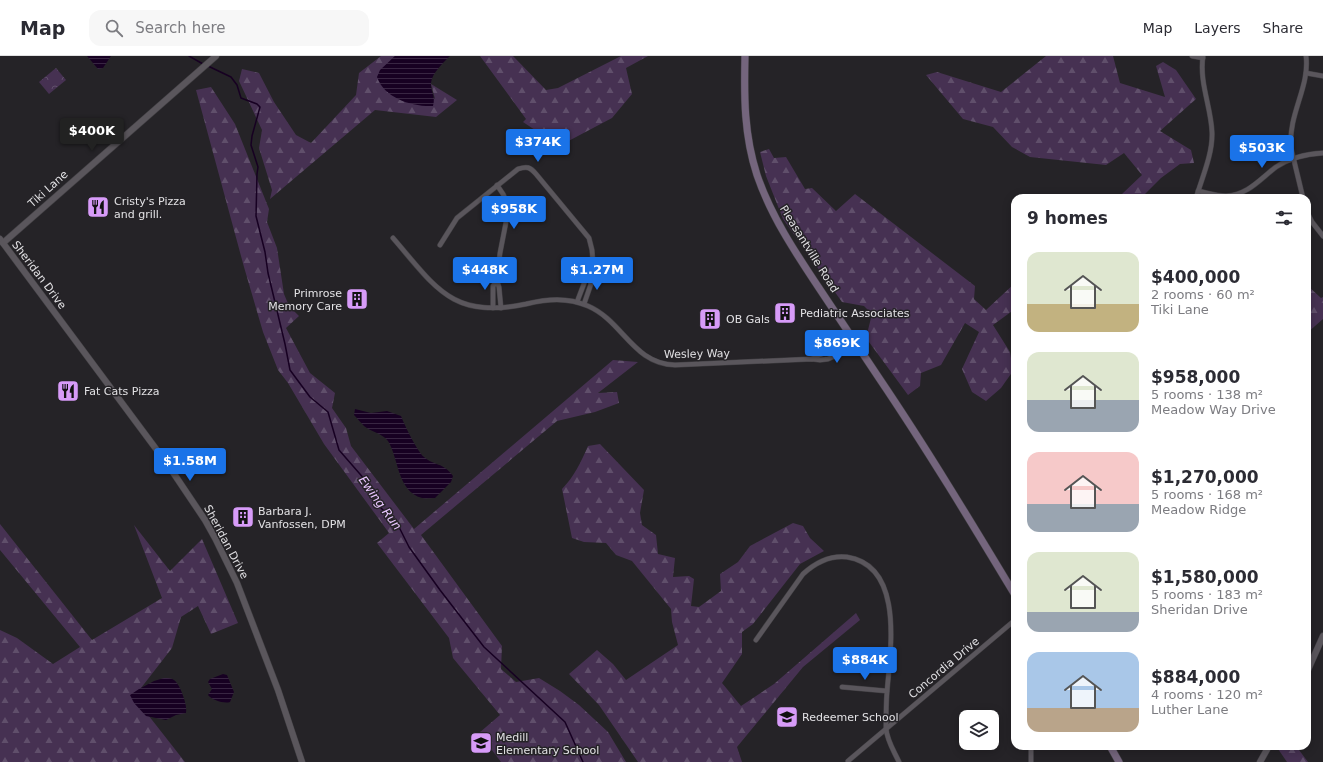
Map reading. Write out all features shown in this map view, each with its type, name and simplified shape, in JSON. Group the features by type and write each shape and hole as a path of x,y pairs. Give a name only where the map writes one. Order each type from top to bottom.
{"main road":[{"name":"Pleasantville Road","path":"745,56 744,108 752,158 761,186 775,217 792,246 935,464 1011,588"},
{"path":"1112,750 1119,762"}],"street":[{"name":"Tiki Lane","path":"1,241 216,56"},
{"path":"1192,56 1203,57 1203,75 1212,133 1211,147 1197,194"},
{"path":"1302,194 1291,148 1291,131 1306,73 1306,56"},
{"path":"1306,73 1323,76"},
{"path":"1239,194 1251,188 1277,167 1294,158 1308,153 1323,153"},
{"path":"440,245 457,218 518,169 524,167 532,169 589,238 593,263 589,278 585,281 577,302"},
{"path":"497,185 508,205 497,281 501,308"},
{"path":"1198,191 1209,194"},
{"path":"1311,220 1323,236"},
{"name":"Wesley Way","path":"393,238 425,275 443,292 462,303 484,308 501,308 546,299 563,299 584,304 606,316 638,351 651,360 663,364 675,365 812,359 820,360 828,359 858,346"},
{"name":"Sheridan Drive","path":"1,241 168,465 215,538 237,583 278,690 302,762"},
{"path":"584,304 591,284 589,278"},
{"path":"493,308 493,286 497,281"},
{"name":"Wesley Way","path":"812,359 853,338"},
{"path":"756,640 803,574 817,562 835,557 851,558 866,565 878,577 886,594 889,611 891,629 891,657 887,692 886,729 889,742 899,762"},
{"name":"Concordia Drive","path":"848,761 1011,623"},
{"path":"1311,663 1323,636"},
{"path":"842,687 887,692"},
{"path":"1031,750 1031,762"},
{"path":"1260,762 1267,750"}],"green space":[{"path":"381,56 395,56 391,60 435,99 431,84 457,100 436,117 375,110 270,199 272,190 259,148 262,130 239,81 242,69 259,73 274,102 296,135 311,143 356,95 359,73"},
{"path":"480,56 513,56 546,90 558,88 621,56 648,56 626,68 632,94 612,118 559,146 523,122 526,119"},
{"path":"1046,56 1113,56 1120,83 1165,97 1156,66 1163,62 1176,70 1196,99 1160,131 1191,150 1194,163 1180,164 1161,178 1145,194 1122,194 1142,175 1124,153 1106,165 1030,157 1012,147 993,127 963,119 926,75 937,72 1001,92"},
{"path":"56,68 66,80 49,94 39,82"},
{"path":"211,87 235,124 269,209 267,222 277,248 284,294 289,306 299,316 286,328 310,373 335,393 332,408 346,428 351,446 414,529 613,360 638,362 598,393 617,392 619,403 595,412 557,421 421,535 502,646 501,669 516,682 539,678 579,705 608,732 626,762 501,762 479,733 500,715 453,658 449,638 377,543 389,533 324,444 288,383 278,370 263,332 196,90"},
{"path":"769,149 774,158 786,157 805,189 812,188 836,211 855,194 975,286 974,299 986,310 1011,287 1011,312 993,325 1010,352 1011,358 1011,374 1001,388 986,401 972,392 962,369 979,332 965,323 941,365 921,373 920,386 908,395 866,338 872,314 864,306 842,302 783,219 766,176 760,152"},
{"path":"1311,289 1321,298 1323,297 1323,319 1311,330"},
{"path":"600,444 644,490 640,513 642,525 656,535 658,554 675,558 673,577 689,576 694,579 691,606 699,607 721,591 720,574 738,562 750,546 793,523 803,526 810,538 824,551 800,564 753,624 742,632 742,654 722,683 741,706 774,684 856,613 860,620 803,667 737,747 742,762 638,762 599,705 569,674 597,650 613,664 626,680 678,645 672,622 671,609 632,561 616,555 606,543 584,542 572,538 562,489 574,474 588,446"},
{"path":"0,524 92,640 162,598 134,525 170,571 202,539 238,623 211,634 198,606 181,617 172,648 134,697 185,762 0,762 0,630 17,638 53,664 80,647 0,550"},
{"path":"1279,750 1299,750 1308,762 1287,762"}],"shaded area":[{"path":"87,56 111,56 103,68 98,69"},
{"path":"395,56 450,56 438,68 433,76 431,86 434,99 433,106 408,103 392,96 386,91 377,77 380,70"},
{"path":"355,409 371,413 387,411 401,416 411,438 421,454 431,462 446,468 453,476 451,482 435,498 422,498 414,494 403,482 392,448 386,438 364,426 354,415"},
{"path":"223,674 227,675 234,692 230,702 218,701 208,695 212,689 208,682 210,679"},
{"path":"164,678 173,679 179,686 185,701 186,713 176,715 166,720 146,716 134,703 130,695 154,681"}],"waterway":[{"name":"Ewing Run","path":"189,56 203,64"},
{"name":"Ewing Run","path":"208,66 231,77 237,85 241,98 257,104 260,107 251,145 258,167 256,216 290,370 310,397 328,412 339,450 373,489 381,508 398,525 409,547 440,590 484,647 565,722 583,762"}],"place":[{"name":"Cristy's Pizza and grill.","path":"98,207"},
{"name":"Primrose Memory Care","path":"357,299"},
{"name":"Pediatric Associates","path":"785,313"},
{"name":"OB Gals","path":"710,319"},
{"name":"Fat Cats Pizza","path":"68,391"},
{"name":"Barbara J. Vanfossen, DPM","path":"243,517"},
{"name":"Redeemer School","path":"787,717"},
{"name":"Medill Elementary School","path":"481,743"}]}
